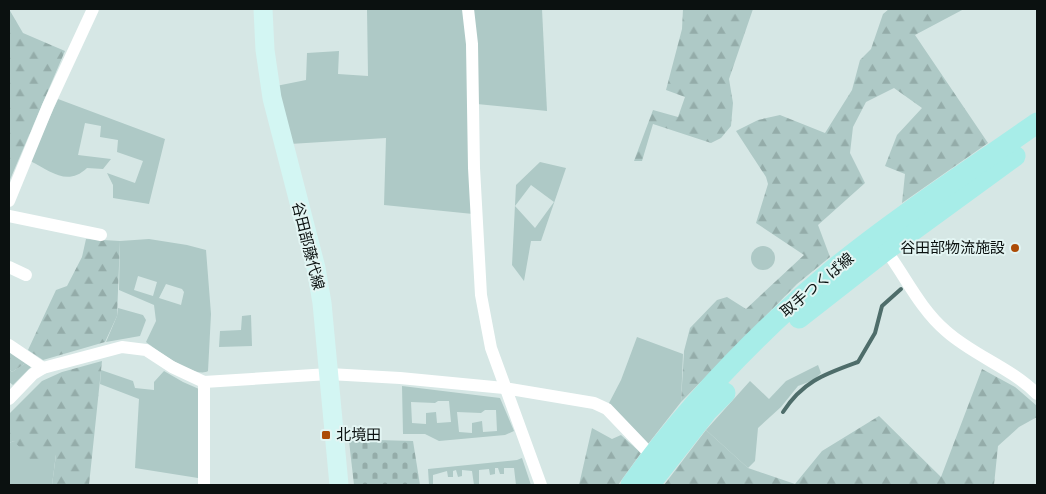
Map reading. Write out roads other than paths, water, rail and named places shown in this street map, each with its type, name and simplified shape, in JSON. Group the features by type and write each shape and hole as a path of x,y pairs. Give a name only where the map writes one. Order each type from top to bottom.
{"main road":[{"name":"谷田部藤代線","path":"263,9 265,50 272,98 316,268 329,374 339,485"},
{"name":"取手つくば線","path":"649,485 707,411 756,359 806,312 881,244 1037,123"},
{"name":"取手つくば線","path":"631,485 694,403 745,349 796,301 1037,140"}],"street":[{"path":"9,201 44,115 93,9"},
{"path":"468,9 472,44 474,168 482,295 491,348 504,388 541,485"},
{"path":"9,216 101,235"},
{"path":"881,244 909,287 945,331 970,350 1013,373 1037,394"},
{"path":"9,267 26,275"},
{"path":"9,345 43,368"},
{"path":"9,399 33,374 43,368 122,347 134,347 146,350 172,367 204,382 329,374 400,378 504,388 602,406 652,456"},
{"path":"204,382 204,485"}],"waterway":[{"path":"783,412 791,401 807,386 825,375 858,362 875,333 882,306 901,289"}],"place":[{"name":"谷田部物流施設","path":"1015,248"},
{"name":"北境田","path":"326,435"}]}
